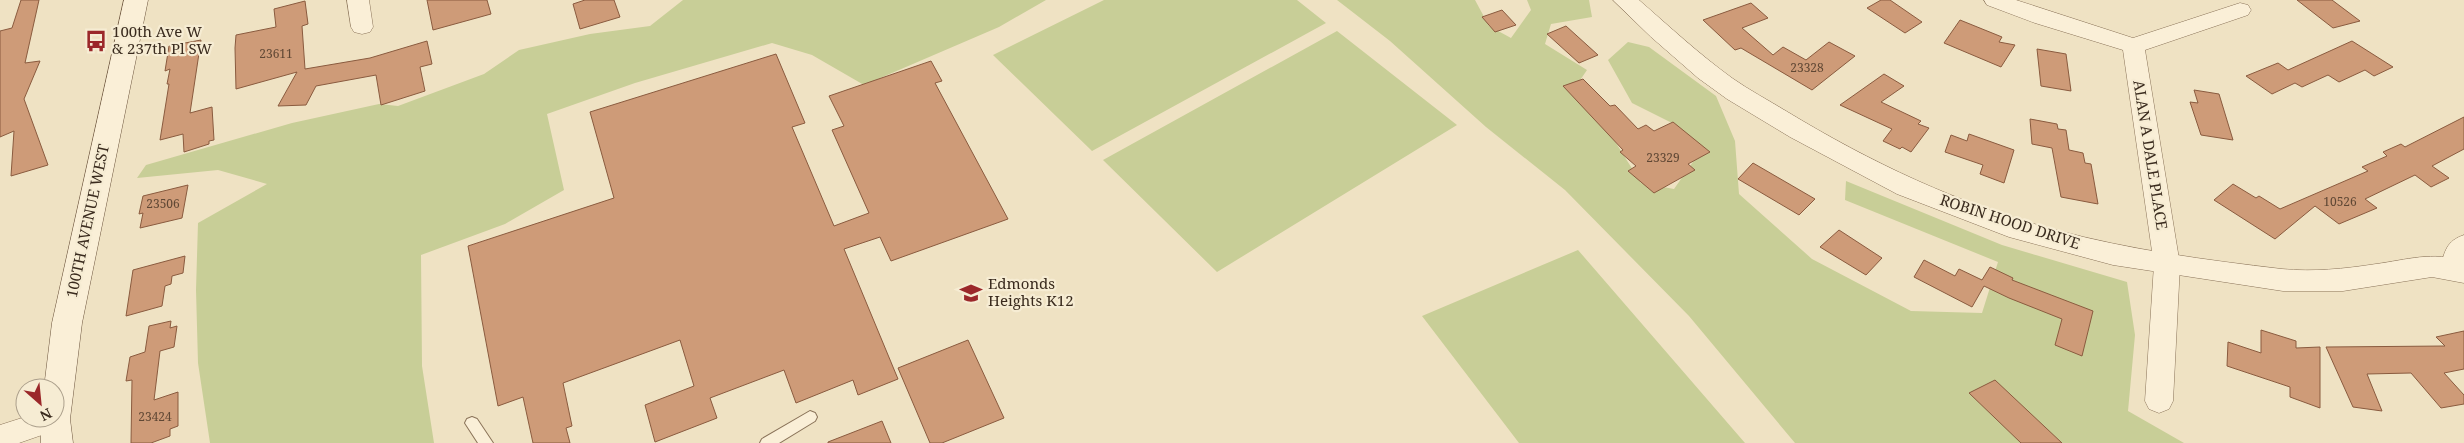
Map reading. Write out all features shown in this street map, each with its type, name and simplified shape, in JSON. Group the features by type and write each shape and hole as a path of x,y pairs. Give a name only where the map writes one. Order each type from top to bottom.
{"street":[{"name":"100TH AVENUE WEST","path":"56,431 67,323 136,0"},
{"path":"358,0 362,27"},
{"path":"1995,0 2044,18 2133,46 2240,10"},
{"name":"ROBIN HOOD DRIVE","path":"1630,1 1718,81 1799,132 1873,170 1957,207 2056,240 2167,265 2287,280 2335,282 2382,275 2421,266 2460,262"},
{"name":"ALAN A DALE PLACE","path":"2133,46 2167,265 2159,401"},
{"path":"0,437 56,431"}],"lane":[{"path":"766,443 810,417"},
{"path":"472,423 486,443"}],"green space":[{"path":"683,0 1046,0 999,27 864,85 812,55 772,43 635,83 547,114 564,190 505,224 421,255 422,366 434,443 210,443 198,363 196,290 198,223 267,184 218,170 137,178 146,165 292,123 379,104 398,106 484,74 519,50 590,34 650,26"},
{"path":"1104,0 1297,0 1326,23 1092,151 993,55"},
{"path":"1337,0 1475,0 1489,26 1511,38 1531,10 1527,0 1589,0 1592,17 1551,24 1545,44 1587,70 1572,92 1608,130 1641,183 1674,189 1695,159 1672,123 1632,103 1608,60 1628,42 1649,47 1716,96 1735,141 1739,194 1812,259 1911,311 1982,313 1998,262 1845,200 1846,181 2002,245 2127,282 2135,335 2128,411 2184,443 1795,443 1689,316 1565,190 1486,127 1390,41"},
{"path":"1337,31 1457,125 1217,272 1103,160"},
{"path":"1578,250 1745,443 1519,443 1422,316"}],"building":[{"path":"21,0 39,0 25,63 40,61 24,99 48,165 11,176 14,131 0,137 0,31 12,28"},
{"path":"427,0 487,0 491,14 433,30"},
{"path":"585,0 614,0 620,17 580,29 573,4"},
{"path":"1881,0 1890,0 1922,22 1905,33 1867,8"},
{"path":"2297,0 2332,0 2360,21 2333,28"},
{"path":"305,1 308,24 302,26 305,69 370,58 427,41 432,64 420,67 425,91 381,105 376,75 316,86 306,105 278,106 297,72 236,89 236,35 276,27 274,9"},
{"path":"1751,3 1768,18 1742,28 1773,55 1783,47 1806,60 1829,42 1855,56 1812,90 1741,48 1735,50 1703,20"},
{"path":"1502,10 1516,25 1495,32 1482,17"},
{"path":"1960,20 2002,37 1999,42 2015,45 2001,67 1944,43"},
{"path":"1566,26 1598,55 1579,63 1547,34"},
{"path":"201,40 190,113 212,107 214,140 209,141 209,144 184,152 183,134 160,140 170,69 165,71 169,46"},
{"path":"2352,41 2393,67 2374,76 2365,70 2339,82 2328,75 2302,87 2295,83 2272,94 2246,76 2278,63 2288,70"},
{"path":"2037,49 2066,54 2071,91 2041,86"},
{"path":"776,54 805,123 792,127 834,226 869,213 832,130 844,126 829,96 931,61 942,81 935,83 1008,219 891,261 880,237 844,249 898,379 858,395 853,380 796,403 784,370 710,398 717,418 655,442 645,405 694,386 680,340 563,383 572,426 566,428 570,443 533,443 523,397 498,406 468,246 614,198 590,112"},
{"path":"1884,74 1904,86 1881,102 1921,121 1918,124 1929,128 1911,152 1883,141 1892,129 1840,105"},
{"path":"1583,79 1610,106 1615,105 1638,129 1646,125 1654,131 1673,122 1710,152 1688,164 1695,170 1654,193 1628,171 1636,166 1620,152 1623,150 1563,86"},
{"path":"2194,90 2219,94 2233,140 2201,135 2190,102 2198,103"},
{"path":"2464,117 2464,149 2432,166 2449,178 2431,187 2415,175 2365,199 2377,208 2339,224 2315,206 2275,239 2214,200 2233,184 2256,198 2259,196 2280,209 2368,171 2362,167 2387,156 2383,152 2401,144 2405,147"},
{"path":"2030,119 2057,124 2058,129 2066,130 2069,150 2083,153 2085,163 2091,164 2098,204 2061,197 2052,148 2032,144"},
{"path":"1969,134 2014,150 2004,183 1980,174 1983,165 1945,152 1951,135 1967,141"},
{"path":"1753,163 1815,199 1799,215 1738,179"},
{"path":"188,185 182,218 140,228 143,213 139,214 143,196"},
{"path":"1839,230 1882,258 1866,275 1820,247"},
{"path":"185,256 183,273 172,276 171,284 165,286 162,306 126,316 133,270"},
{"path":"1924,260 1955,276 1959,269 1982,280 1990,267 2013,278 2012,280 2093,311 2082,356 2055,345 2062,319 1984,286 1972,307 1914,277"},
{"path":"171,321 170,328 177,326 174,347 160,351 154,400 178,392 178,426 170,429 170,436 151,443 131,443 132,380 126,381 130,357 145,352 149,326"},
{"path":"2261,330 2296,341 2296,348 2320,347 2320,408 2290,397 2290,387 2227,366 2228,342 2261,353"},
{"path":"2464,331 2464,369 2444,373 2464,395 2464,404 2441,408 2411,373 2367,374 2382,411 2353,407 2326,347 2445,346 2436,337"},
{"path":"968,340 1004,418 942,443 930,443 898,368"},
{"path":"1995,380 2062,443 2021,443 1969,393"},
{"path":"882,421 891,443 828,443 828,442"}],"place":[{"name":"100th Ave W & 237th Pl SW","path":"96,41"},
{"name":"Edmonds Heights K12","path":"971,293"}]}
